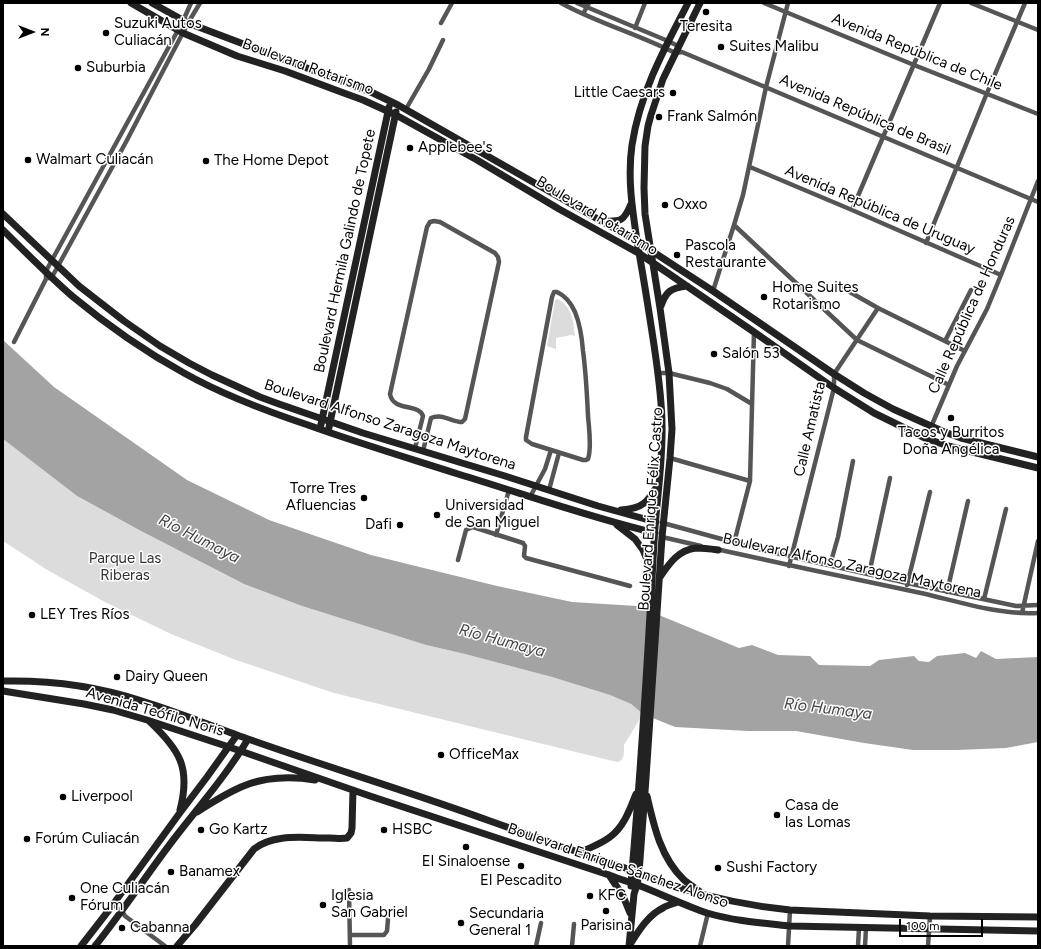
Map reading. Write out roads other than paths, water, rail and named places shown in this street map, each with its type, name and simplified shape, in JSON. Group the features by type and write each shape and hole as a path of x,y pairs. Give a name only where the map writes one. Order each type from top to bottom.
{"main road":[{"name":"Boulevard Rotarismo","path":"131,3 181,31 237,56 285,71 363,100 396,115 640,254 834,388 874,413 925,438 955,448 1038,468"},
{"name":"Boulevard Rotarismo","path":"152,3 186,22 390,100 638,242 713,291 834,374 887,406 931,427 961,438 1038,457"},
{"name":"Boulevard Enrique Félix Castro","path":"631,916 643,777 655,595 659,577 662,537 659,523 662,423 659,373 632,202 630,164 636,123 650,80 666,44 688,3"},
{"name":"Boulevard Enrique Félix Castro","path":"655,595 653,573 655,533 659,523 670,458 672,430 669,373 646,214 644,188 645,146 653,105 663,79 700,3"},
{"name":"Boulevard Hermila Galindo de Topete","path":"320,429 390,100"},
{"name":"Boulevard Hermila Galindo de Topete","path":"328,432 398,105"},
{"path":"515,182 519,174"},
{"path":"602,221 612,222 621,220 627,213 632,202"},
{"name":"Boulevard Alfonso Zaragoza Maytorena","path":"3,214 79,286 124,321 160,346 212,375 260,397 323,418 330,422 659,523"},
{"name":"Boulevard Alfonso Zaragoza Maytorena","path":"3,230 48,276 115,329 184,373 243,401 328,432 530,497 655,533"},
{"path":"660,308 667,292 671,289 687,286"},
{"path":"184,373 190,363"},
{"path":"616,511 631,510 640,507 650,497 660,481"},
{"path":"614,522 635,539 653,573"},
{"path":"659,577 670,563 681,553 695,548 718,550"},
{"name":"Avenida Teófilo Noris","path":"3,681 58,683 119,694 164,708 248,739"},
{"name":"Avenida Teófilo Noris","path":"3,692 84,704 113,710 229,747"},
{"path":"148,720 168,739 174,747 183,768 184,791 179,814"},
{"path":"81,946 111,908 237,736"},
{"path":"95,946 122,914 176,836 241,751 248,739"},
{"name":"Boulevard Enrique Sánchez Alonso","path":"248,739 447,805 704,895 750,905 790,910 930,916 1038,917"},
{"name":"Boulevard Enrique Sánchez Alonso","path":"229,747 609,875 708,913 732,919 754,923 790,926 1038,931"},
{"path":"193,814 242,786 265,780 307,778 328,781"},
{"path":"579,852 603,842 619,828 642,788"},
{"path":"642,788 659,843 666,856 678,873 704,895"},
{"path":"177,946 254,849 260,844 281,838 347,838 351,833 352,828 353,790"},
{"path":"609,875 623,896 631,916 629,946"},
{"path":"629,946 654,913 662,908 678,902"}],"street":[{"path":"186,22 191,3"},
{"path":"14,342 48,276 52,260 186,22 200,3"},
{"path":"440,23 452,3"},
{"name":"Avenida República de Brasil","path":"561,3 583,14 666,44 678,50"},
{"name":"Avenida República de Brasil","path":"577,3 587,5 678,50 1038,202"},
{"path":"635,28 646,3"},
{"name":"Avenida República de Chile","path":"764,3 1038,114"},
{"path":"713,291 743,195 750,168 766,87 788,3"},
{"path":"852,210 940,3"},
{"path":"971,3 1038,30"},
{"path":"926,243 1016,21 1025,3"},
{"path":"583,14 587,5"},
{"path":"48,276 58,267 126,142 181,31"},
{"path":"406,109 429,69 443,40"},
{"name":"Avenida República de Uruguay","path":"750,168 852,210 1001,275"},
{"name":"Calle República de Honduras","path":"925,438 965,351 987,309 1038,181"},
{"path":"415,448 423,414 422,412 394,402 390,394 427,227 430,222 434,221 440,222 495,253 498,256 499,262 465,419 462,422 458,422 440,416 431,418 423,451"},
{"path":"734,225 857,340 949,385"},
{"path":"841,286 878,308 965,351"},
{"path":"945,341 971,290"},
{"path":"554,292 557,292 564,295 571,304 576,313 581,333 586,382 590,453 588,459 583,460 551,450 529,442 526,440 526,437 552,297 554,292"},
{"name":"Calle Amatista","path":"789,566 834,388 834,374 878,308"},
{"path":"734,543 750,481 754,332"},
{"path":"659,373 669,373 710,383 727,389 752,404"},
{"path":"530,497 541,478 551,450"},
{"path":"549,490 559,453"},
{"path":"670,458 750,481"},
{"path":"830,565 838,537 853,461"},
{"path":"545,469 554,472"},
{"path":"868,574 890,478"},
{"path":"496,535 509,490"},
{"path":"906,590 930,492"},
{"path":"947,592 968,501"},
{"path":"984,599 1006,509"},
{"name":"Boulevard Alfonso Zaragoza Maytorena","path":"659,523 791,557 947,592 1016,606 1038,605"},
{"path":"458,560 466,530 468,528 473,528 524,543 524,556 526,558 630,586"},
{"name":"Boulevard Alfonso Zaragoza Maytorena","path":"662,537 992,610 1038,613"},
{"path":"1022,613 1038,541"},
{"path":"349,890 350,946"},
{"path":"111,908 122,914 165,946"},
{"path":"788,946 790,910"},
{"path":"700,946 708,913"},
{"path":"928,946 930,916"},
{"path":"350,935 384,935 387,931 388,919"},
{"path":"536,946 541,923"},
{"path":"572,946 574,924"},
{"path":"858,946 862,928"},
{"path":"862,928 866,946"}],"water":[{"name":"Río Humaya","path":"3,340 54,387 187,480 269,520 371,555 497,586 572,602 637,606 739,648 752,645 778,655 810,656 819,665 870,666 879,660 914,656 919,661 929,662 937,656 965,653 976,658 981,651 996,659 1038,657 1038,742 1006,748 913,750 796,731 748,731 675,727 643,714 631,704 610,695 552,677 426,645 302,606 244,584 77,496 3,439"}],"place":[{"name":"Teresita","path":"706,12"},
{"name":"Suzuki Autos Culiacán","path":"106,33"},
{"name":"Suites Malibu","path":"721,47"},
{"name":"Suburbia","path":"78,68"},
{"name":"Little Caesars","path":"673,93"},
{"name":"Frank Salmón","path":"659,117"},
{"name":"Applebee's","path":"410,148"},
{"name":"Walmart Culiacán","path":"28,160"},
{"name":"The Home Depot","path":"206,161"},
{"name":"Oxxo","path":"665,205"},
{"name":"Pascola Restaurante","path":"677,255"},
{"name":"Home Suites Rotarismo","path":"764,297"},
{"name":"Salón 53","path":"714,354"},
{"name":"Tacos y Burritos Doña Angélica","path":"951,418"},
{"name":"Torre Tres Afluencias","path":"364,498"},
{"name":"Universidad de San Miguel","path":"437,515"},
{"name":"Dafi","path":"400,525"},
{"name":"LEY Tres Ríos","path":"32,615"},
{"name":"Dairy Queen","path":"117,677"},
{"name":"OfficeMax","path":"441,755"},
{"name":"Liverpool","path":"63,797"},
{"name":"Casa de las Lomas","path":"777,815"},
{"name":"Go Kartz","path":"201,830"},
{"name":"HSBC","path":"384,830"},
{"name":"Forúm Culiacán","path":"27,839"},
{"name":"El Sinaloense","path":"466,847"},
{"name":"El Pescadito","path":"521,866"},
{"name":"Sushi Factory","path":"718,868"},
{"name":"Banamex","path":"171,872"},
{"name":"KFC","path":"590,896"},
{"name":"One Culiacán Fórum","path":"72,898"},
{"name":"Iglesia San Gabriel","path":"323,905"},
{"name":"Parisina","path":"606,911"},
{"name":"Secundaria General 1","path":"461,923"},
{"name":"Cabanna","path":"122,928"}],"park label":[{"name":"Parque Las Riberas","path":"125,568"}]}
